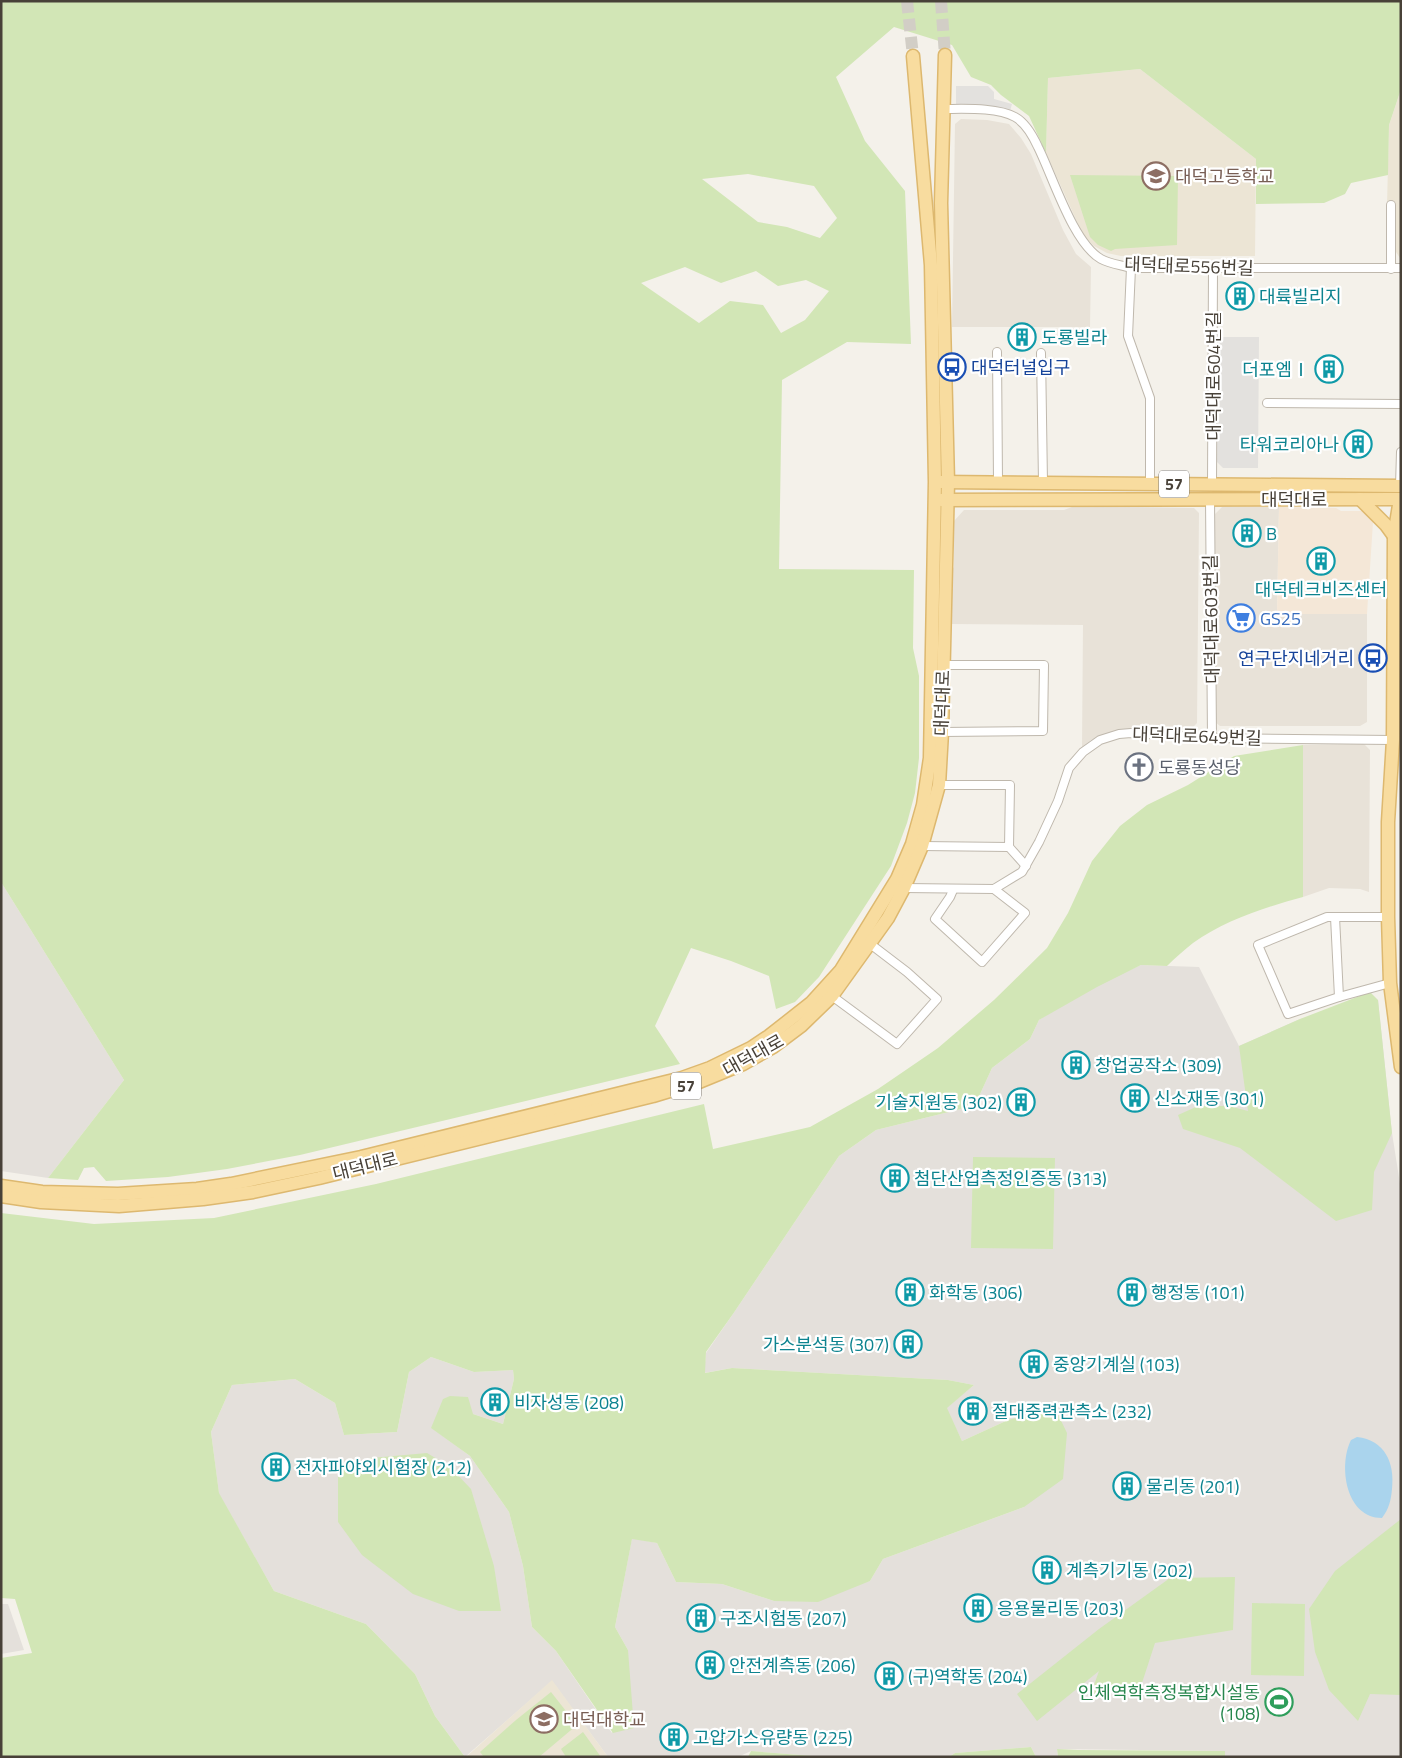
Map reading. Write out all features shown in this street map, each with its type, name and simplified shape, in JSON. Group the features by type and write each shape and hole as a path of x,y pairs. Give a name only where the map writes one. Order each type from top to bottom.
{"main road":[{"path":"941,482 941,203 945,55"},
{"path":"913,56 931,266 941,482"},
{"name":"대덕대로","path":"1,1196 41,1202 119,1206 203,1199 253,1192 319,1178 653,1096 699,1082 743,1064 773,1047 801,1026 832,996 888,918 904,888 922,846 939,785 942,732 944,665 941,482 1400,486"},
{"path":"1360,499 1386,525 1394,536"},
{"path":"1401,499 1394,536 1393,740 1388,822 1390,983 1401,1067"},
{"name":"대덕대로","path":"941,500 1401,499"},
{"name":"대덕대로","path":"1,1186 42,1192 118,1194 197,1189 265,1178 361,1157 682,1078 710,1068 751,1048 769,1036 811,1003 841,970 897,880 912,844 923,805 930,758 941,500"}],"street":[{"name":"대덕대로556번길","path":"943,109 998,111 1015,117 1023,123 1032,135 1081,241 1100,259 1107,262 1131,268 1401,268"},
{"path":"1391,205 1391,269"},
{"path":"1131,268 1128,336 1150,398 1150,484"},
{"name":"대덕대로604번길","path":"1212,484 1213,268"},
{"path":"997,352 998,482"},
{"path":"1041,353 1043,483"},
{"path":"1267,403 1401,404"},
{"path":"1400,486 1401,452"},
{"name":"대덕대로603번길","path":"1210,499 1212,738"},
{"path":"942,732 1043,731 1044,665 944,665"},
{"name":"대덕대로649번길","path":"904,888 994,889 1022,872 1039,842 1058,801 1069,768 1083,752 1100,740 1119,734 1131,733 1212,738 1393,740"},
{"path":"939,785 1010,785 1009,847 1026,866"},
{"path":"922,846 1009,847"},
{"path":"952,890 950,897 935,919 982,962 1026,913 994,889"},
{"path":"1388,917 1327,917 1258,945 1288,1014 1390,983"},
{"path":"1335,917 1339,997"},
{"path":"832,996 897,1044 937,999 908,972 869,944"}],"shaded area":[{"name":"대덕고등학교","path":"1140,69 1256,159 1255,256 1121,256 1107,253 1094,246 1083,235 1046,153 1048,78"},
{"path":"956,86 988,86 994,92 994,99 1012,104 1010,111 993,106 956,106"},
{"path":"1401,89 1400,258 1396,252 1396,206 1387,205 1389,125"},
{"path":"961,119 987,120 1009,124 1031,154 1063,230 1076,254 1091,267 1090,327 952,327 955,124"},
{"path":"1218,337 1259,337 1258,468 1223,468 1217,462"},
{"path":"1080,506 1194,508 1199,513 1197,723 1191,729 1125,729 1091,740 1082,747 1083,625 950,624 949,575 954,567 954,521 964,510 1064,510"},
{"path":"1222,507 1279,507 1277,614 1367,614 1367,722 1360,726 1220,726 1214,721 1215,514"},
{"path":"1279,507 1336,508 1341,511 1363,511 1373,522 1367,614 1277,614"},
{"path":"1364,744 1370,750 1369,892 1360,889 1329,888 1303,897 1303,745"},
{"path":"1,882 124,1080 48,1178 1,1171"},
{"path":"1141,965 1199,967 1239,1046 1300,1019 1378,1000 1392,1133 1401,1190 1401,1757 1225,1757 1225,1751 1057,1749 1058,1757 1036,1757 1031,1747 955,1753 949,1757 825,1757 751,1751 738,1757 608,1757 552,1681 465,1757 435,1716 415,1674 366,1624 274,1591 219,1494 211,1432 232,1385 295,1379 335,1403 344,1435 397,1432 409,1372 431,1357 474,1372 513,1370 514,1379 503,1424 473,1414 432,1428 470,1456 509,1512 523,1566 532,1627 556,1651 612,1733 628,1650 615,1627 632,1538 657,1543 676,1582 722,1584 774,1601 870,1581 883,1559 1024,1507 1008,1420 962,1441 946,1408 974,1385 948,1380 732,1368 704,1373 706,1353 839,1156 876,1130 961,1109 976,1103 992,1068 1030,1039 1039,1020 1083,991"},
{"path":"1,1604 8,1604 24,1650 1,1654"},
{"name":"대덕대학교","path":"552,1680 608,1757 466,1757"}],"green space":[{"path":"1,1 1401,1 1401,89 1389,125 1388,175 1351,183 1345,194 1324,203 1256,204 1256,159 1140,69 1048,78 1046,153 1029,116 991,85 971,77 952,45 894,27 836,77 865,141 905,191 911,344 847,342 782,380 779,569 914,570 913,648 919,676 919,758 915,793 907,823 891,866 819,977 795,1002 776,1009 769,976 691,948 655,1026 680,1064 300,1155 227,1169 168,1177 106,1181 94,1167 84,1168 78,1180 48,1178 124,1080 1,882","holes":["748,174 814,186 837,218 820,238 787,227 758,222 702,179","685,267 721,283 756,271 778,286 806,280 829,291 805,320 781,333 763,305 730,301 699,323 641,283"]},
{"path":"1070,175 1178,176 1177,245 1115,249 1111,251 1098,245 1090,237"},
{"path":"1303,745 1303,897 1260,910 1218,928 1193,943 1167,966 1141,965 1097,987 1039,1020 1030,1039 992,1068 976,1103 961,1109 876,1130 839,1156 706,1352 705,1373 732,1368 948,1380 974,1385 947,1408 962,1441 1008,1420 1055,1408 1067,1433 1063,1479 1024,1507 883,1559 870,1581 818,1602 774,1601 722,1584 676,1582 657,1543 632,1539 615,1627 628,1650 634,1728 613,1733 556,1651 532,1627 523,1566 509,1512 470,1456 431,1428 443,1399 450,1396 468,1397 473,1414 503,1424 514,1379 513,1370 474,1372 431,1357 409,1372 397,1432 344,1435 335,1403 295,1379 232,1385 211,1432 219,1493 274,1591 366,1624 415,1674 435,1716 465,1757 1,1757 1,1658 32,1653 15,1599 1,1598 1,1213 94,1224 214,1218 376,1184 704,1104 713,1149 810,1127 878,1089 938,1048 994,1000 1047,948 1068,913 1092,861 1120,826 1147,805 1188,785 1234,756"},
{"path":"1370,992 1378,1000 1392,1133 1374,1172 1372,1210 1336,1221 1240,1148 1183,1129 1178,1115 1198,1106 1229,1106 1248,1111 1239,1046 1300,1019"},
{"path":"973,1157 1055,1158 1053,1249 971,1248"},
{"path":"427,1453 449,1466 471,1489 494,1566 501,1611 459,1611 413,1594 362,1555 338,1522 338,1472 371,1458"},
{"path":"1401,1519 1401,1695 1370,1694 1358,1721 1329,1690 1315,1652 1309,1609 1335,1571"},
{"path":"1235,1577 1233,1630 1155,1643 1141,1686 1090,1696 1099,1671 1037,1721 1017,1694 1099,1629 1170,1578"},
{"path":"1252,1603 1305,1604 1304,1676 1251,1675"},
{"path":"551,1692 577,1725 539,1757 484,1757 480,1752"},
{"path":"583,1732 601,1757 566,1757 561,1749"},
{"path":"1031,1747 1036,1757 949,1757 955,1753"},
{"path":"1057,1749 1225,1751 1225,1757 1058,1757"},
{"path":"751,1751 825,1757 748,1757"}],"water":[{"path":"1357,1437 1375,1443 1386,1454 1390,1462 1393,1479 1392,1493 1388,1508 1382,1518 1370,1516 1360,1509 1348,1489 1345,1463 1347,1451 1351,1440"}],"tunnel":[{"path":"907,1 913,56"},
{"path":"941,1 945,55"}],"place":[{"name":"대덕고등학교","path":"1156,176"},
{"name":"대륙빌리지","path":"1240,296"},
{"name":"도룡빌라","path":"1022,337"},
{"name":"대덕터널입구","path":"952,367"},
{"name":"더포엠Ⅰ","path":"1329,369"},
{"name":"타워코리아나","path":"1358,444"},
{"name":"B","path":"1247,533"},
{"name":"대덕테크비즈센터","path":"1321,561"},
{"name":"GS25","path":"1241,618"},
{"name":"연구단지네거리","path":"1373,658"},
{"name":"도룡동성당","path":"1139,767"},
{"name":"창업공작소 (309)","path":"1076,1065"},
{"name":"신소재동 (301)","path":"1135,1098"},
{"name":"기술지원동 (302)","path":"1021,1102"},
{"name":"첨단산업측정인증동 (313)","path":"895,1178"},
{"name":"화학동 (306)","path":"910,1292"},
{"name":"행정동 (101)","path":"1132,1292"},
{"name":"가스분석동 (307)","path":"908,1344"},
{"name":"중앙기계실 (103)","path":"1034,1364"},
{"name":"비자성동 (208)","path":"495,1402"},
{"name":"절대중력관측소 (232)","path":"973,1411"},
{"name":"전자파야외시험장 (212)","path":"276,1467"},
{"name":"물리동 (201)","path":"1127,1486"},
{"name":"계측기기동 (202)","path":"1047,1570"},
{"name":"응용물리동 (203)","path":"978,1608"},
{"name":"구조시험동 (207)","path":"701,1618"},
{"name":"안전계측동 (206)","path":"710,1665"},
{"name":"(구)역학동 (204)","path":"889,1676"},
{"name":"인체역학측정복합시설동 (108)","path":"1279,1702"},
{"name":"대덕대학교","path":"544,1719"},
{"name":"고압가스유량동 (225)","path":"674,1737"}]}
